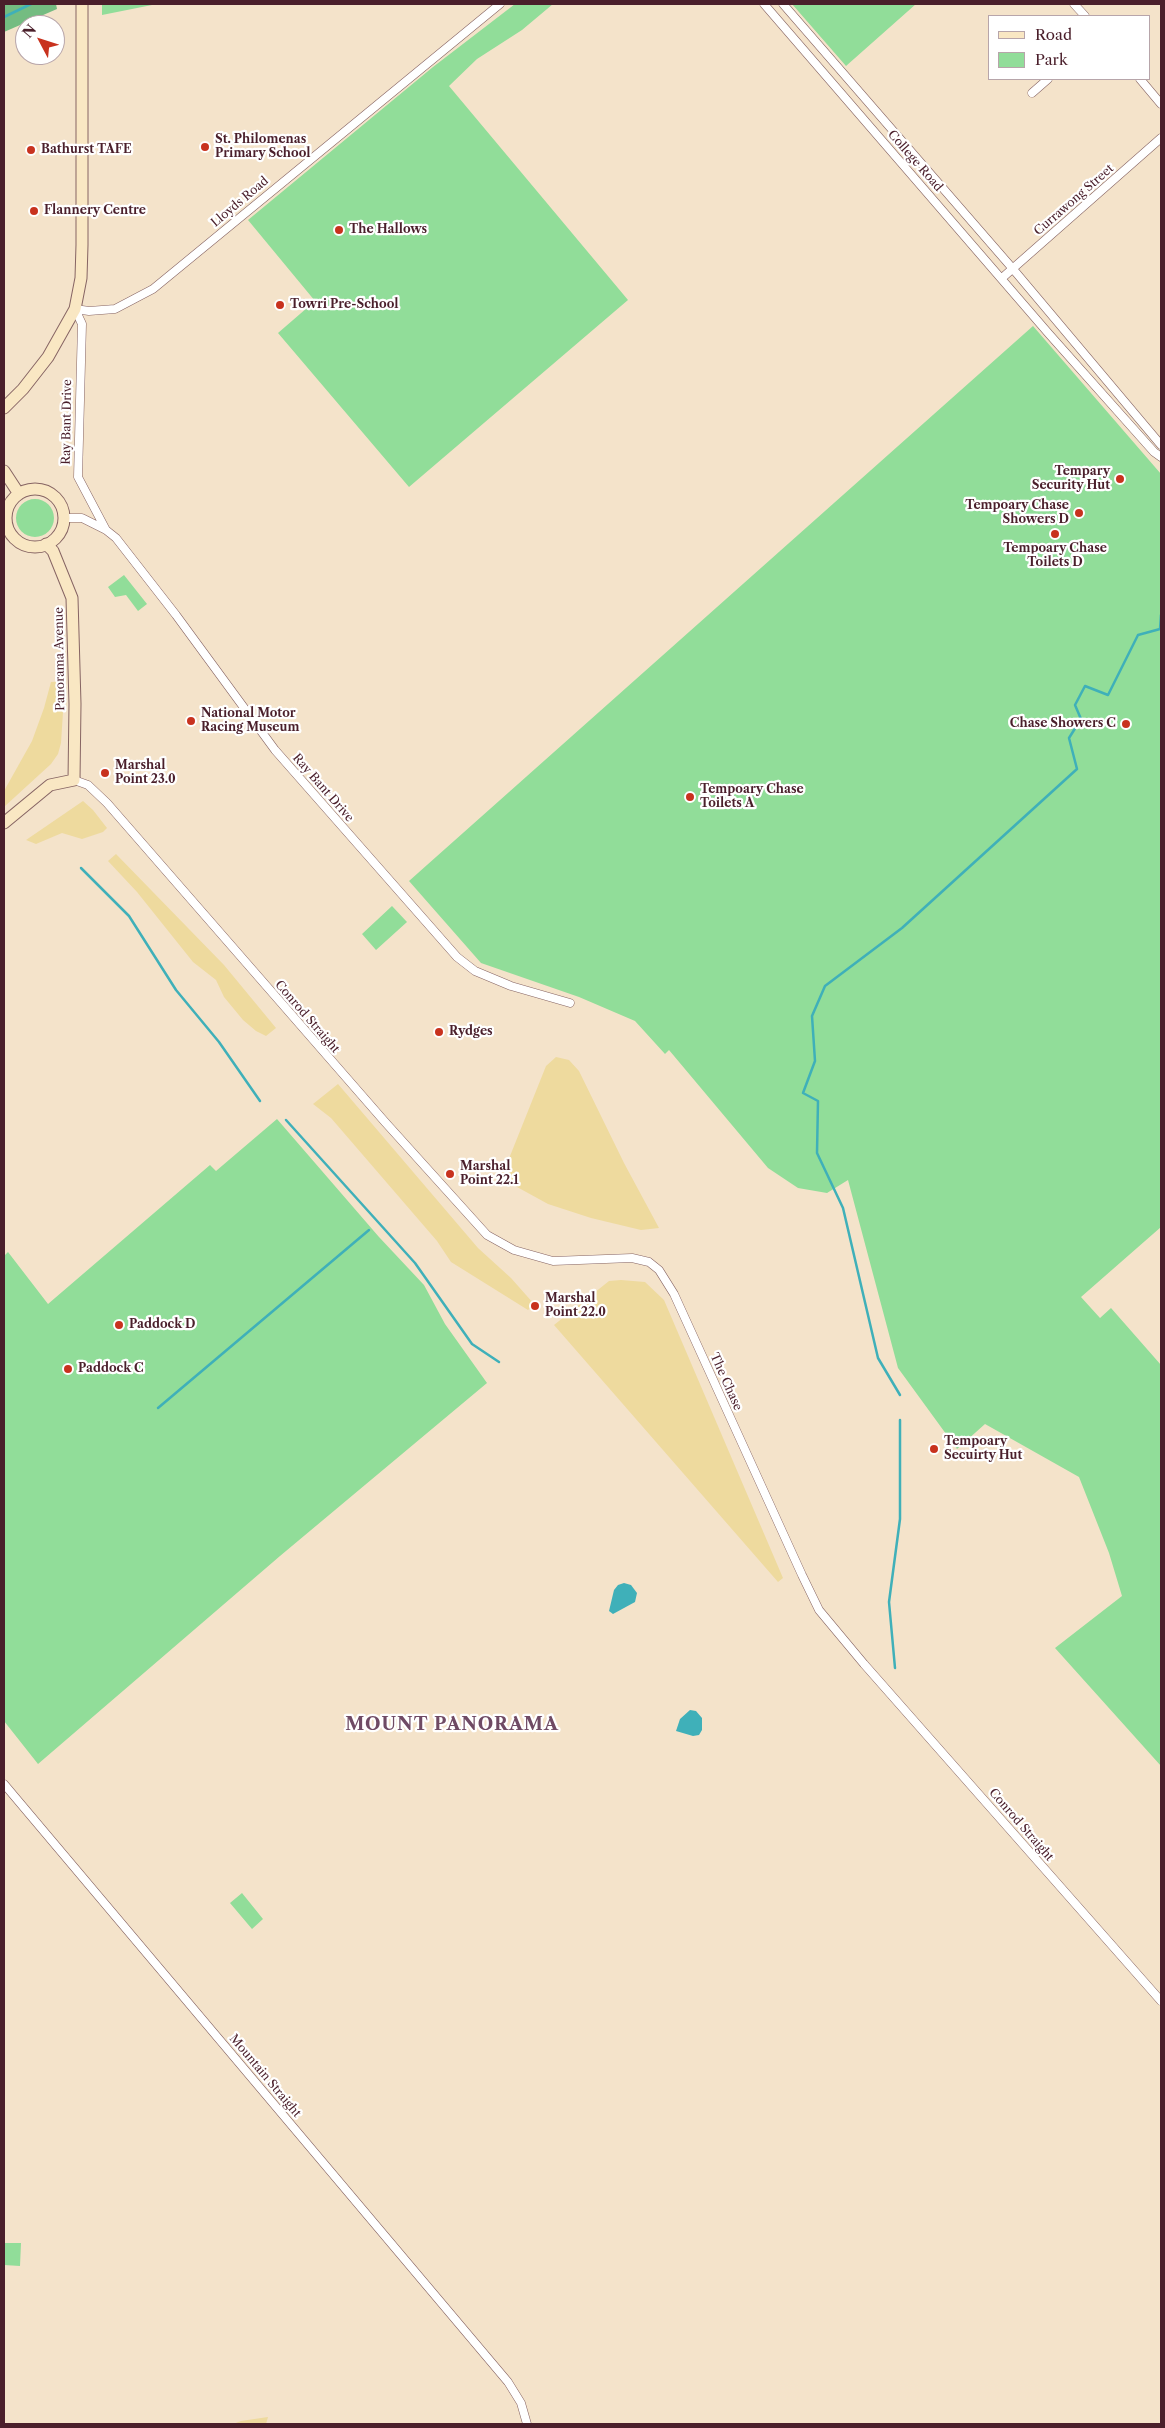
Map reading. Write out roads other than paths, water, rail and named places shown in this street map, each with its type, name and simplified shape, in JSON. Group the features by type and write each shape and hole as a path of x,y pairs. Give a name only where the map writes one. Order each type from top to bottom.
{"street":[{"path":"4,408 23,389 48,357 75,309 81,278 82,4"},
{"name":"Lloyds Road","path":"75,309 89,311 115,309 153,289 500,4"},
{"name":"College Road","path":"764,4 1049,334 1154,452 1161,457"},
{"name":"College Road","path":"783,4 1013,269 1161,445"},
{"path":"1074,4 1084,15"},
{"path":"1032,93 1047,80"},
{"path":"1141,80 1161,104"},
{"name":"Currawong Street","path":"1002,278 1161,138"},
{"name":"Ray Bant Drive","path":"75,309 82,324 78,477 106,530"},
{"path":"1049,334 1059,325"},
{"path":"4,471 19,494"},
{"path":"36,489 44,490 58,501 64,518 59,534 46,544 38,547 23,544 10,532 7,524 8,507 19,494 36,489"},
{"name":"Ray Bant Drive","path":"64,518 82,518 106,530 126,549 275,750 457,957 475,971 511,986 570,1003"},
{"name":"Panorama Avenue","path":"46,544 53,550 72,598 75,704 74,780"},
{"path":"4,823 54,783 74,780"},
{"name":"Conrod Straight","path":"74,780 93,788 385,1122 483,1230"},
{"name":"The Chase","path":"483,1230 503,1245 538,1258 565,1262 632,1258 649,1262 659,1270 674,1294 811,1596 827,1620 864,1664"},
{"name":"Conrod Straight","path":"864,1664 1161,2001"},
{"name":"Mountain Straight","path":"4,1784 508,2382 521,2403 527,2424"}],"water":[{"path":"624,1583 631,1585 637,1593 635,1602 613,1614 609,1611 614,1590 618,1585"},
{"path":"690,1710 696,1711 702,1718 702,1730 699,1735 693,1736 676,1731 680,1719"}],"waterway":[{"path":"4,17 31,4"},
{"path":"900,1395 878,1358 843,1208 817,1153 818,1101 803,1093 815,1061 812,1016 825,986 902,928 1077,769 1069,738 1081,719 1075,705 1085,686 1108,695 1138,635 1160,629 1161,615"},
{"path":"81,868 129,916 176,990 219,1042 260,1101"},
{"path":"286,1120 415,1263 472,1344 499,1362"},
{"path":"158,1408 369,1230"},
{"path":"895,1668 889,1602 900,1519 900,1420"}],"place":[{"name":"St. Philomenas Primary School","path":"205,147"},
{"name":"Bathurst TAFE","path":"31,150"},
{"name":"Flannery Centre","path":"34,211"},
{"name":"The Hallows","path":"339,230"},
{"name":"Towri Pre-School","path":"280,305"},
{"name":"Tempary Security Hut","path":"1120,479"},
{"name":"Tempoary Chase Showers D","path":"1079,513"},
{"name":"Tempoary Chase Toilets D","path":"1055,534"},
{"name":"National Motor Racing Museum","path":"191,721"},
{"name":"Chase Showers C","path":"1126,724"},
{"name":"Marshal Point 23.0","path":"105,773"},
{"name":"Tempoary Chase Toilets A","path":"690,797"},
{"name":"Rydges","path":"439,1032"},
{"name":"Marshal Point 22.1","path":"450,1174"},
{"name":"Marshal Point 22.0","path":"535,1306"},
{"name":"Paddock D","path":"119,1325"},
{"name":"Paddock C","path":"68,1369"},
{"name":"Tempoary Secuirty Hut","path":"934,1449"}],"district":[{"name":"MOUNT PANORAMA","path":"452,1725"}]}
